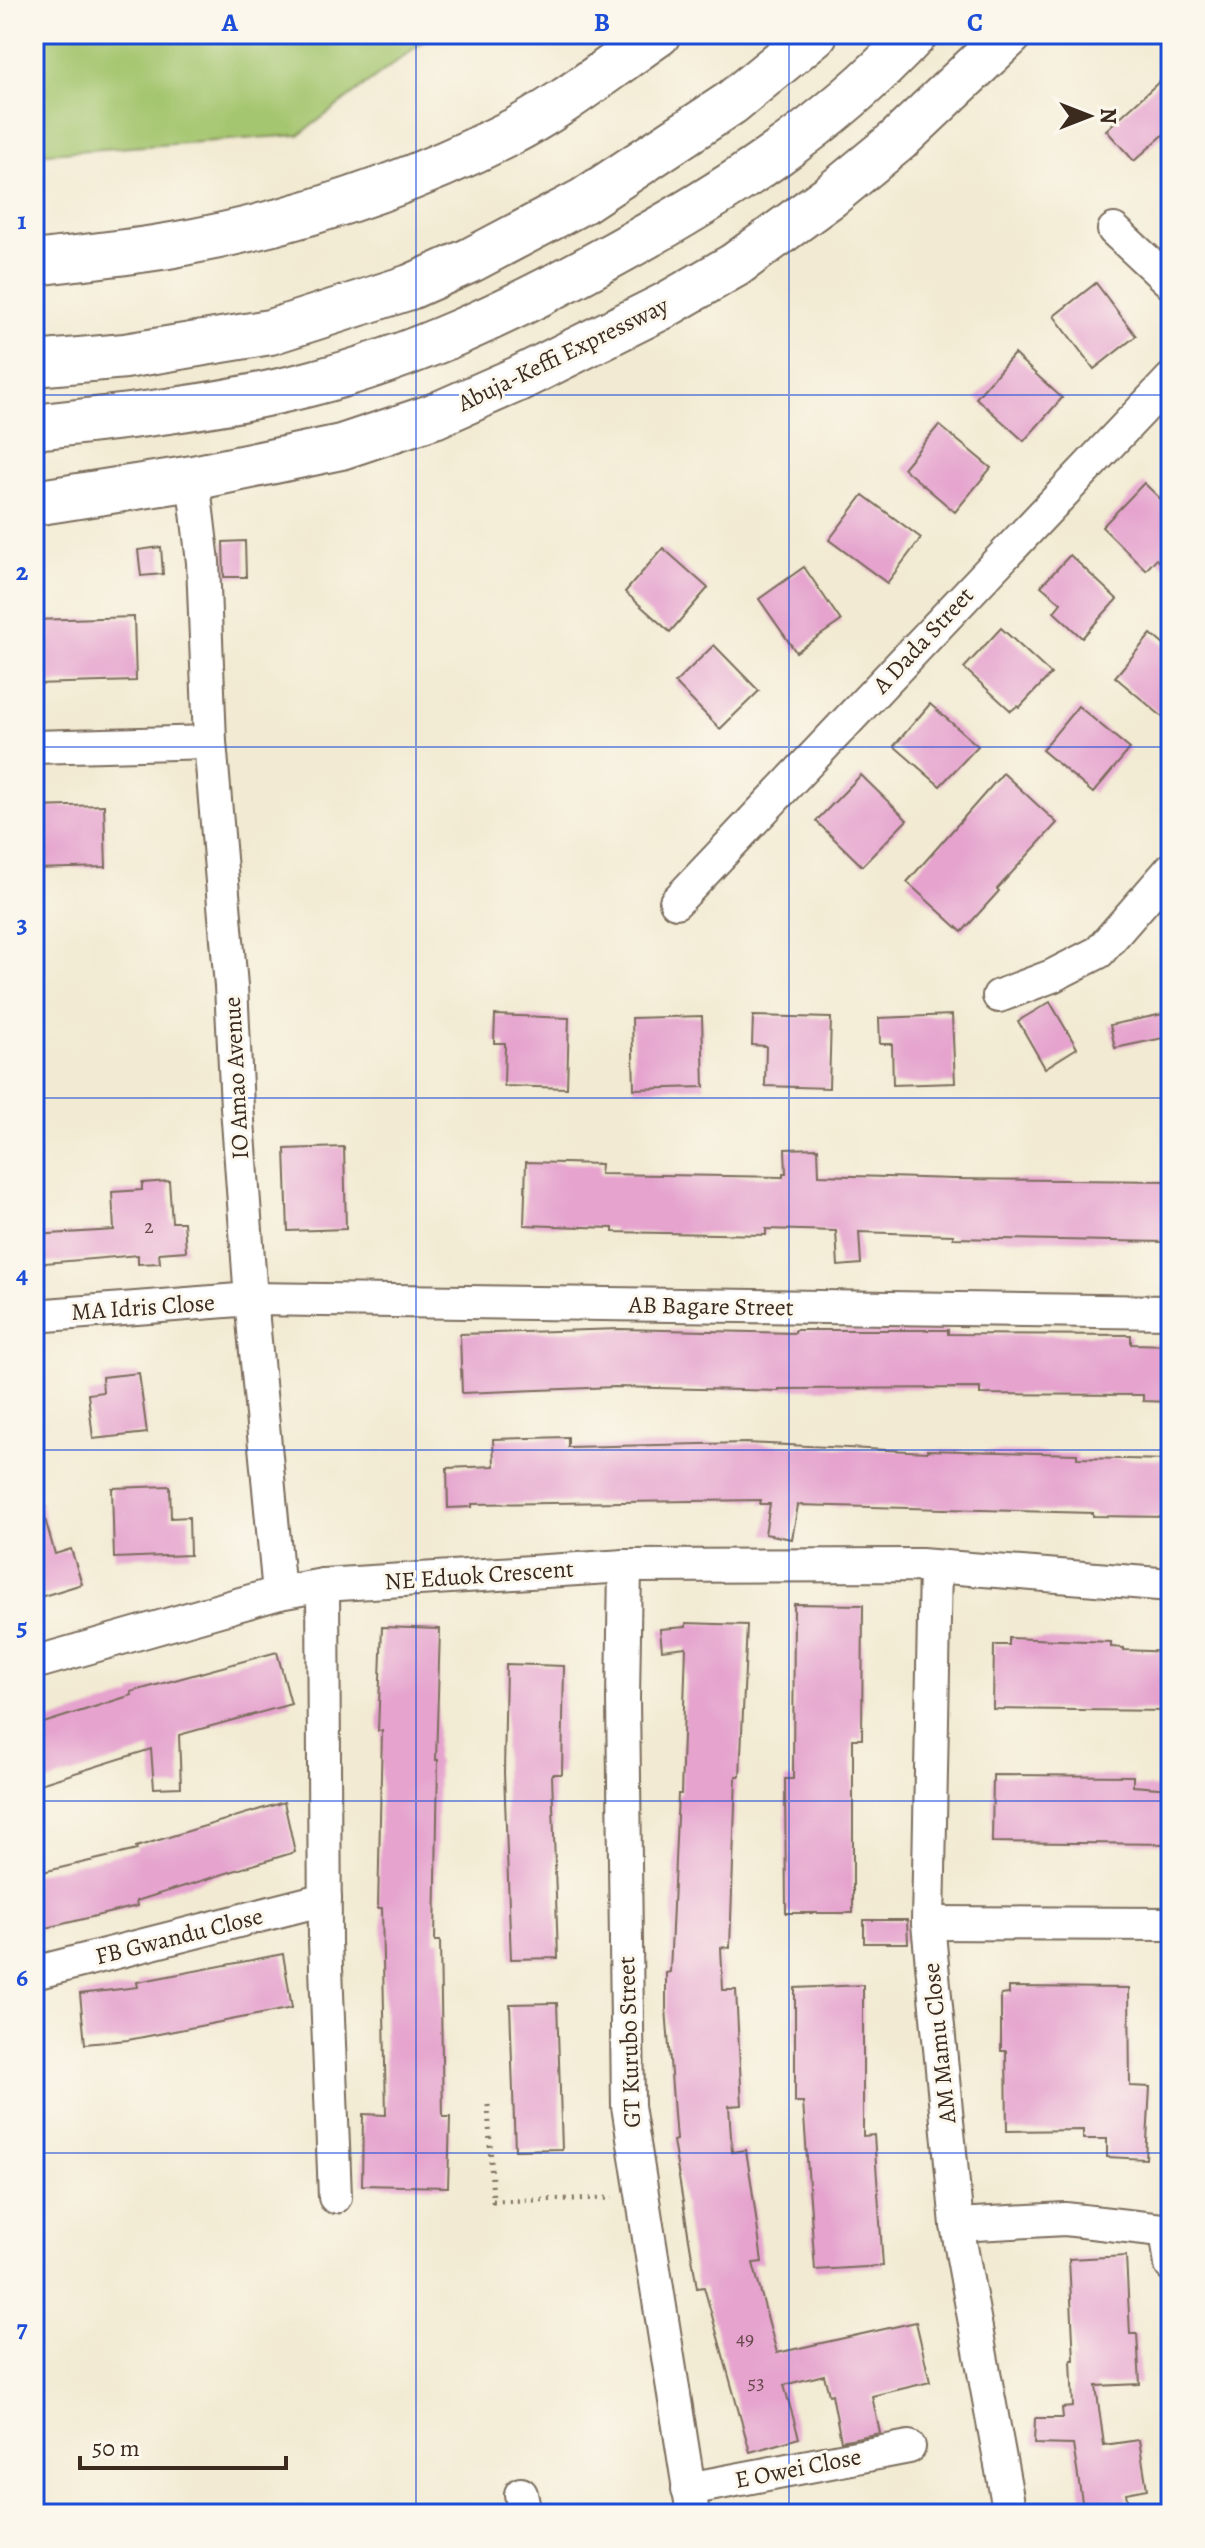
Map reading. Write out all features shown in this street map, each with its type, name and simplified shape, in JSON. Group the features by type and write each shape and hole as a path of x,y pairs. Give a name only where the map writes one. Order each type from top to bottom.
{"highway":[{"path":"34,263 171,245 268,225 359,199 507,135 658,34"},
{"path":"34,364 125,356 270,332 410,287 471,260 583,201 731,103 815,34"},
{"path":"34,427 173,412 309,384 431,345 538,296 671,223 783,152 876,76 915,34"},
{"name":"Abuja-Keffi Expressway","path":"34,503 193,478 341,447 434,416 518,379 664,306 735,265 830,196 897,141 1010,34"}],"street":[{"path":"1114,230 1171,283"},
{"name":"A Dada Street","path":"676,902 1171,379"},
{"name":"IO Amao Avenue","path":"193,478 203,562 210,742 231,986 251,1299 279,1593"},
{"path":"34,747 210,742"},
{"path":"999,996 1052,976 1099,952 1171,869"},
{"name":"AB Bagare Street","path":"251,1299 1171,1312"},
{"name":"MA Idris Close","path":"34,1316 251,1299"},
{"name":"NE Eduok Crescent","path":"34,1663 279,1593 323,1585 625,1566 935,1567 1171,1585"},
{"name":"GT Kurubo Street","path":"625,1566 623,1715 628,2106 690,2501"},
{"name":"AM Mamu Close","path":"935,1567 928,1923 957,2225 1010,2514"},
{"path":"323,1585 325,1899 335,2197"},
{"name":"FB Gwandu Close","path":"34,1973 325,1899"},
{"path":"928,1923 1050,1921 1171,1924"},
{"path":"957,2225 1065,2219 1168,2230 1171,2265"},
{"name":"E Owei Close","path":"690,2501 909,2447"}],"path":[{"path":"488,2105 493,2201 642,2197"}],"green space":[{"path":"34,34 433,34 299,135 34,154"}],"building":[{"path":"1171,71 1171,128 1134,161 1106,130"},
{"path":"1096,283 1136,336 1094,369 1054,316"},
{"path":"1014,354 1062,398 1024,441 976,398"},
{"path":"939,425 991,468 955,512 903,468"},
{"path":"1144,483 1171,509 1171,571 1156,559 1146,570 1102,527"},
{"path":"863,495 921,538 887,583 829,540"},
{"path":"245,541 246,577 224,577 223,542"},
{"path":"161,547 163,574 141,576 138,550"},
{"path":"663,548 708,588 670,632 625,592"},
{"path":"1070,555 1117,599 1082,638 1054,612 1061,603 1041,586"},
{"path":"804,567 841,621 796,652 759,599"},
{"path":"134,617 136,681 34,684 34,620"},
{"path":"1001,628 1051,674 1019,708 1017,706 1011,711 964,668"},
{"path":"1151,634 1171,651 1171,724 1115,677"},
{"path":"714,645 759,691 720,729 675,683"},
{"path":"930,704 978,746 940,786 894,746"},
{"path":"1078,706 1130,749 1093,793 1042,750"},
{"path":"1003,773 1057,823 962,932 907,882"},
{"path":"861,775 907,820 862,866 816,821"},
{"path":"104,805 106,867 34,869 34,807"},
{"path":"1050,1002 1077,1048 1045,1068 1018,1021"},
{"path":"1163,1014 1168,1037 1115,1048 1110,1025"},
{"path":"495,1015 569,1018 567,1088 504,1086 505,1043 494,1043"},
{"path":"952,1015 955,1083 893,1085 892,1044 880,1044 879,1018"},
{"path":"702,1016 704,1087 634,1089 632,1018"},
{"path":"753,1016 831,1018 829,1088 765,1086 766,1046 752,1045"},
{"path":"344,1147 346,1229 288,1231 285,1149"},
{"path":"818,1148 819,1175 1171,1181 1171,1240 953,1238 953,1235 859,1232 861,1264 838,1266 836,1231 766,1229 766,1235 613,1232 613,1228 524,1225 526,1162 601,1164 600,1174 783,1177 786,1173 785,1149"},
{"path":"169,1181 172,1222 184,1222 186,1251 159,1253 160,1263 138,1264 138,1255 34,1264 34,1235 114,1230 112,1192 142,1190 142,1183"},
{"path":"620,1329 795,1333 795,1330 948,1330 948,1334 1131,1335 1131,1344 1171,1345 1171,1402 1143,1401 1143,1395 980,1394 980,1388 779,1391 615,1387 462,1393 460,1334"},
{"path":"139,1373 147,1433 93,1439 88,1394 103,1392 102,1377"},
{"path":"568,1437 568,1447 746,1443 1171,1460 1171,1517 798,1505 792,1539 765,1534 770,1504 760,1504 761,1500 472,1504 472,1507 448,1508 447,1468 494,1466 493,1439"},
{"path":"170,1486 171,1518 189,1517 190,1555 114,1558 112,1488"},
{"path":"34,1501 40,1501 55,1554 71,1549 82,1584 34,1599"},
{"path":"794,1604 863,1605 862,1739 853,1739 853,1913 786,1913 785,1779 793,1779"},
{"path":"686,1623 747,1625 740,1776 736,1776 730,1948 721,1947 723,1990 736,1990 742,2105 729,2106 732,2152 746,2150 752,2188 762,2262 753,2263 777,2353 916,2322 930,2382 872,2396 880,2433 841,2441 832,2394 829,2395 824,2375 784,2385 799,2438 750,2452 704,2287 697,2288 673,2141 676,2140 666,2008 678,1794 681,1794 686,1647 662,1650 660,1629 686,1627"},
{"path":"382,1627 440,1629 435,1941 440,1941 443,2117 450,2117 448,2187 362,2185 363,2114 386,2115 382,1908 378,1908 382,1731 378,1731"},
{"path":"1009,1638 1111,1642 1111,1647 1124,1650 1171,1652 1171,1711 993,1709 994,1645 1009,1645"},
{"path":"277,1652 291,1704 179,1735 181,1787 154,1788 151,1749 34,1786 34,1726 132,1695 131,1692"},
{"path":"506,1664 564,1666 562,1774 552,1774 558,1958 511,1959 504,1773"},
{"path":"993,1775 1133,1776 1133,1786 1171,1789 1171,1844 992,1842"},
{"path":"284,1802 295,1852 136,1901 137,1906 34,1931 34,1874 137,1850 136,1847"},
{"path":"864,1920 907,1920 908,1943 864,1943"},
{"path":"283,1954 292,2008 128,2040 85,2044 80,1994 138,1987 137,1982"},
{"path":"863,1985 863,2136 874,2135 883,2266 815,2270 803,2102 795,2102 795,1988"},
{"path":"1009,1987 1129,1988 1130,2086 1150,2087 1146,2159 1107,2157 1107,2139 1083,2139 1083,2130 1007,2131 1006,2051 1001,2051 1001,1995 1009,1994"},
{"path":"557,2003 562,2149 515,2150 510,2004"},
{"path":"1126,2256 1130,2334 1137,2334 1140,2384 1096,2386 1104,2445 1139,2440 1147,2489 1126,2493 1129,2510 1084,2514 1073,2445 1034,2444 1035,2418 1063,2418 1062,2408 1073,2407 1069,2259"}]}
